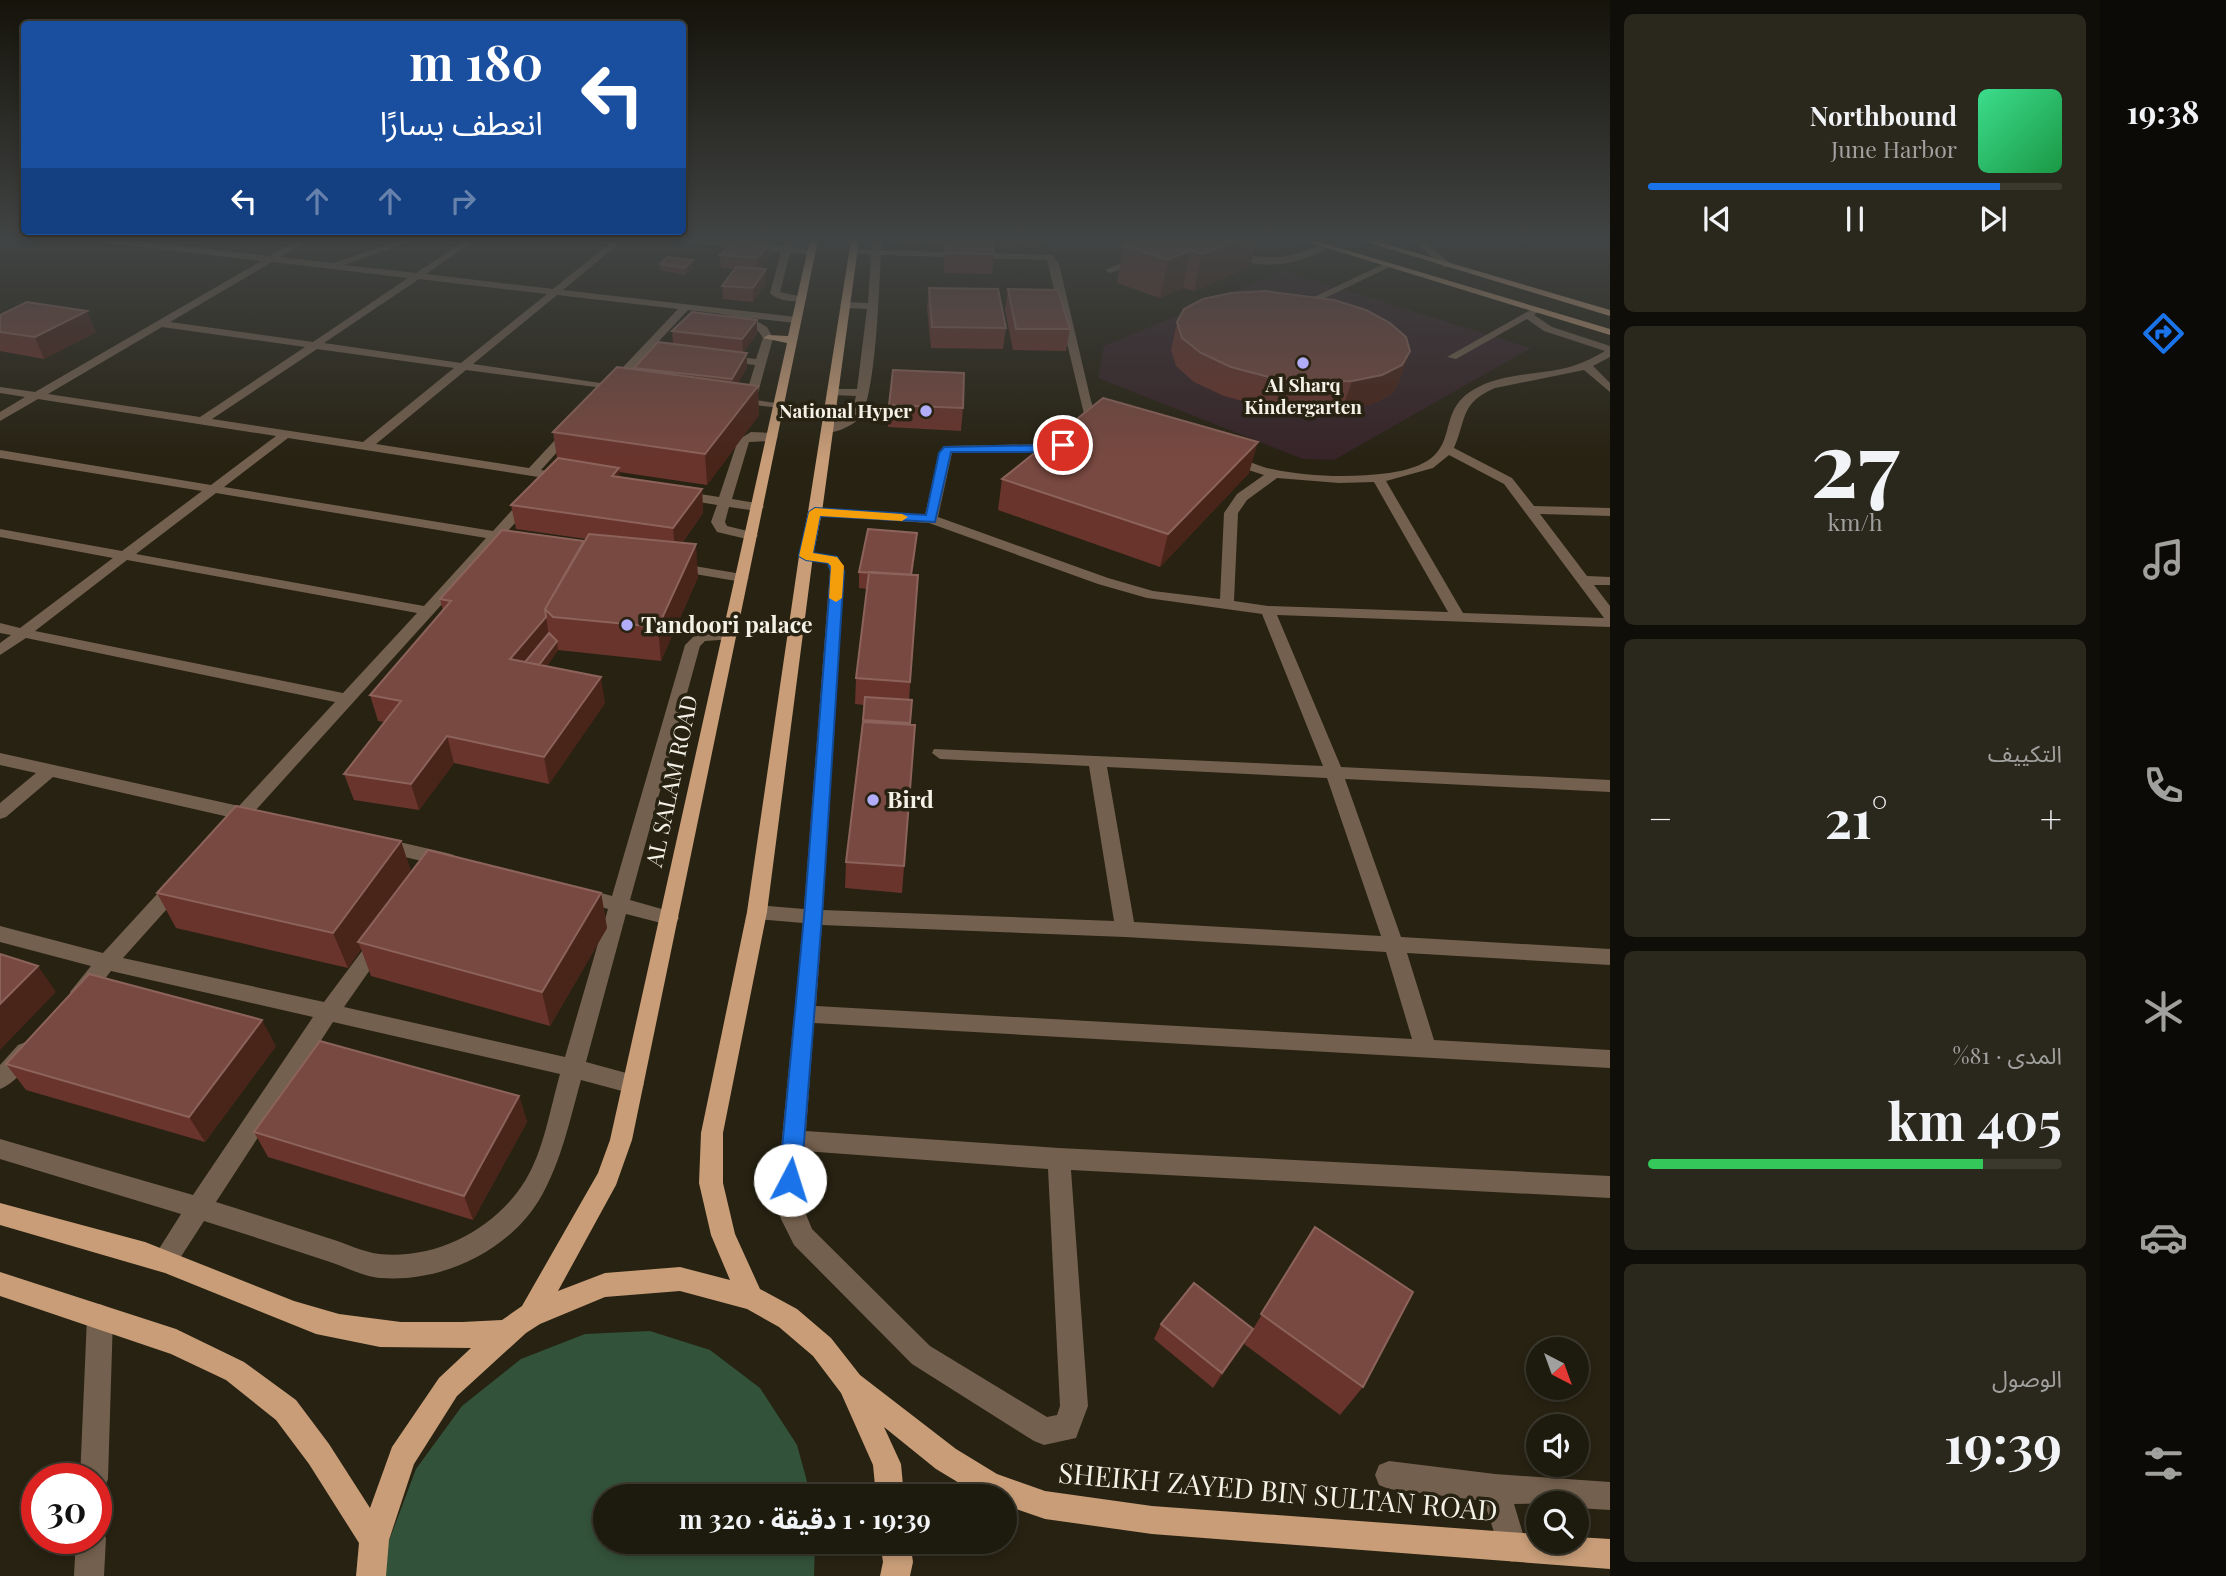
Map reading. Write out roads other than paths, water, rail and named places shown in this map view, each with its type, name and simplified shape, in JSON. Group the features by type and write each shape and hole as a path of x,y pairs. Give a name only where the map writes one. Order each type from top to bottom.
{"main road":[{"name":"AL SALAM ROAD","path":"531,1315 608,1177 621,1140 798,314"},
{"path":"751,1298 723,1236 711,1183 712,1133 757,912 806,556 815,512 844,314"},
{"path":"1540,314 1610,327"},
{"path":"1564,318 1610,332"},
{"path":"768,338 793,340"},
{"path":"0,1214 164,1261 288,1312 337,1327 390,1336 446,1337 504,1333"},
{"path":"371,1576 374,1540 402,1457 448,1387 504,1333 531,1315 605,1285 680,1279 751,1298 788,1318 822,1347 850,1384 887,1465 889,1484"},
{"path":"0,1284 176,1342 235,1371 286,1410 319,1454 374,1540"},
{"name":"SHEIKH ZAYED BIN SULTAN ROAD","path":"850,1384 946,1459 989,1485 1045,1505 1152,1520 1610,1554"},
{"path":"895,1576 897,1554"}],"street":[{"path":"0,417 174,314"},
{"path":"202,421 358,314"},
{"path":"366,446 528,314"},
{"path":"605,392 653,350 681,314"},
{"path":"734,314 758,325 768,338 749,403"},
{"path":"738,314 796,320"},
{"path":"827,430 846,422 857,413 871,314"},
{"path":"1063,314 1084,426"},
{"path":"1452,357 1528,314"},
{"path":"1533,314 1548,328 1610,350"},
{"path":"158,323 313,344 605,392 635,390"},
{"path":"1222,458 1274,474 1378,478 1414,471 1434,462 1447,449 1458,411 1479,391 1504,382 1586,366 1610,350"},
{"path":"710,357 761,363"},
{"path":"1586,366 1610,389"},
{"path":"0,390 579,479"},
{"path":"832,392 861,393"},
{"path":"724,400 779,406"},
{"path":"532,472 583,416"},
{"path":"931,519 948,449 1051,448 1070,442 1084,426 1117,426"},
{"path":"0,650 286,434"},
{"path":"751,536 728,532 719,526 724,501 744,440 751,436 772,437"},
{"path":"1447,449 1508,481 1586,580 1610,616"},
{"path":"0,454 523,541"},
{"path":"1227,605 1231,513 1242,497 1274,474"},
{"path":"215,844 552,475"},
{"path":"1378,478 1458,617"},
{"path":"671,493 757,507"},
{"path":"1530,510 1610,512"},
{"path":"815,512 931,519 1152,596 1268,610 1610,623"},
{"path":"0,533 428,611"},
{"path":"806,556 825,557 838,566 813,917 788,1200 793,1219 803,1237 921,1355 1044,1431 1066,1428 1074,1406 1059,1159"},
{"path":"660,564 742,578"},
{"path":"1586,580 1610,581"},
{"path":"1268,610 1334,772 1395,947 1426,1049"},
{"path":"0,628 346,699"},
{"path":"0,1149 200,1208 378,1266 414,1266 450,1257 483,1240 512,1216 533,1189 547,1160 693,645 701,637 729,636"},
{"path":"940,753 1610,786"},
{"path":"0,759 268,820"},
{"path":"1097,760 1125,929"},
{"path":"0,813 50,770"},
{"path":"360,841 465,865"},
{"path":"424,880 439,858"},
{"path":"70,1002 187,874"},
{"path":"555,888 669,918"},
{"path":"757,912 813,917 1125,929 1395,947 1610,957"},
{"path":"164,1261 329,1011 392,924"},
{"path":"0,934 105,963 329,1011 633,1084"},
{"path":"803,1014 1610,1059"},
{"path":"0,1080 35,1041"},
{"path":"793,1140 1059,1159 1610,1187"},
{"path":"95,1463 100,1317"},
{"path":"1390,1475 1495,1488 1610,1496"},
{"path":"1495,1488 1512,1547"},
{"path":"89,1576 90,1554"}],"place":[{"name":"Al Sharq Kindergarten","path":"1303,363"},
{"name":"National Hyper","path":"926,411"},
{"name":"Tandoori palace","path":"627,625"},
{"name":"Bird","path":"873,800"}]}
